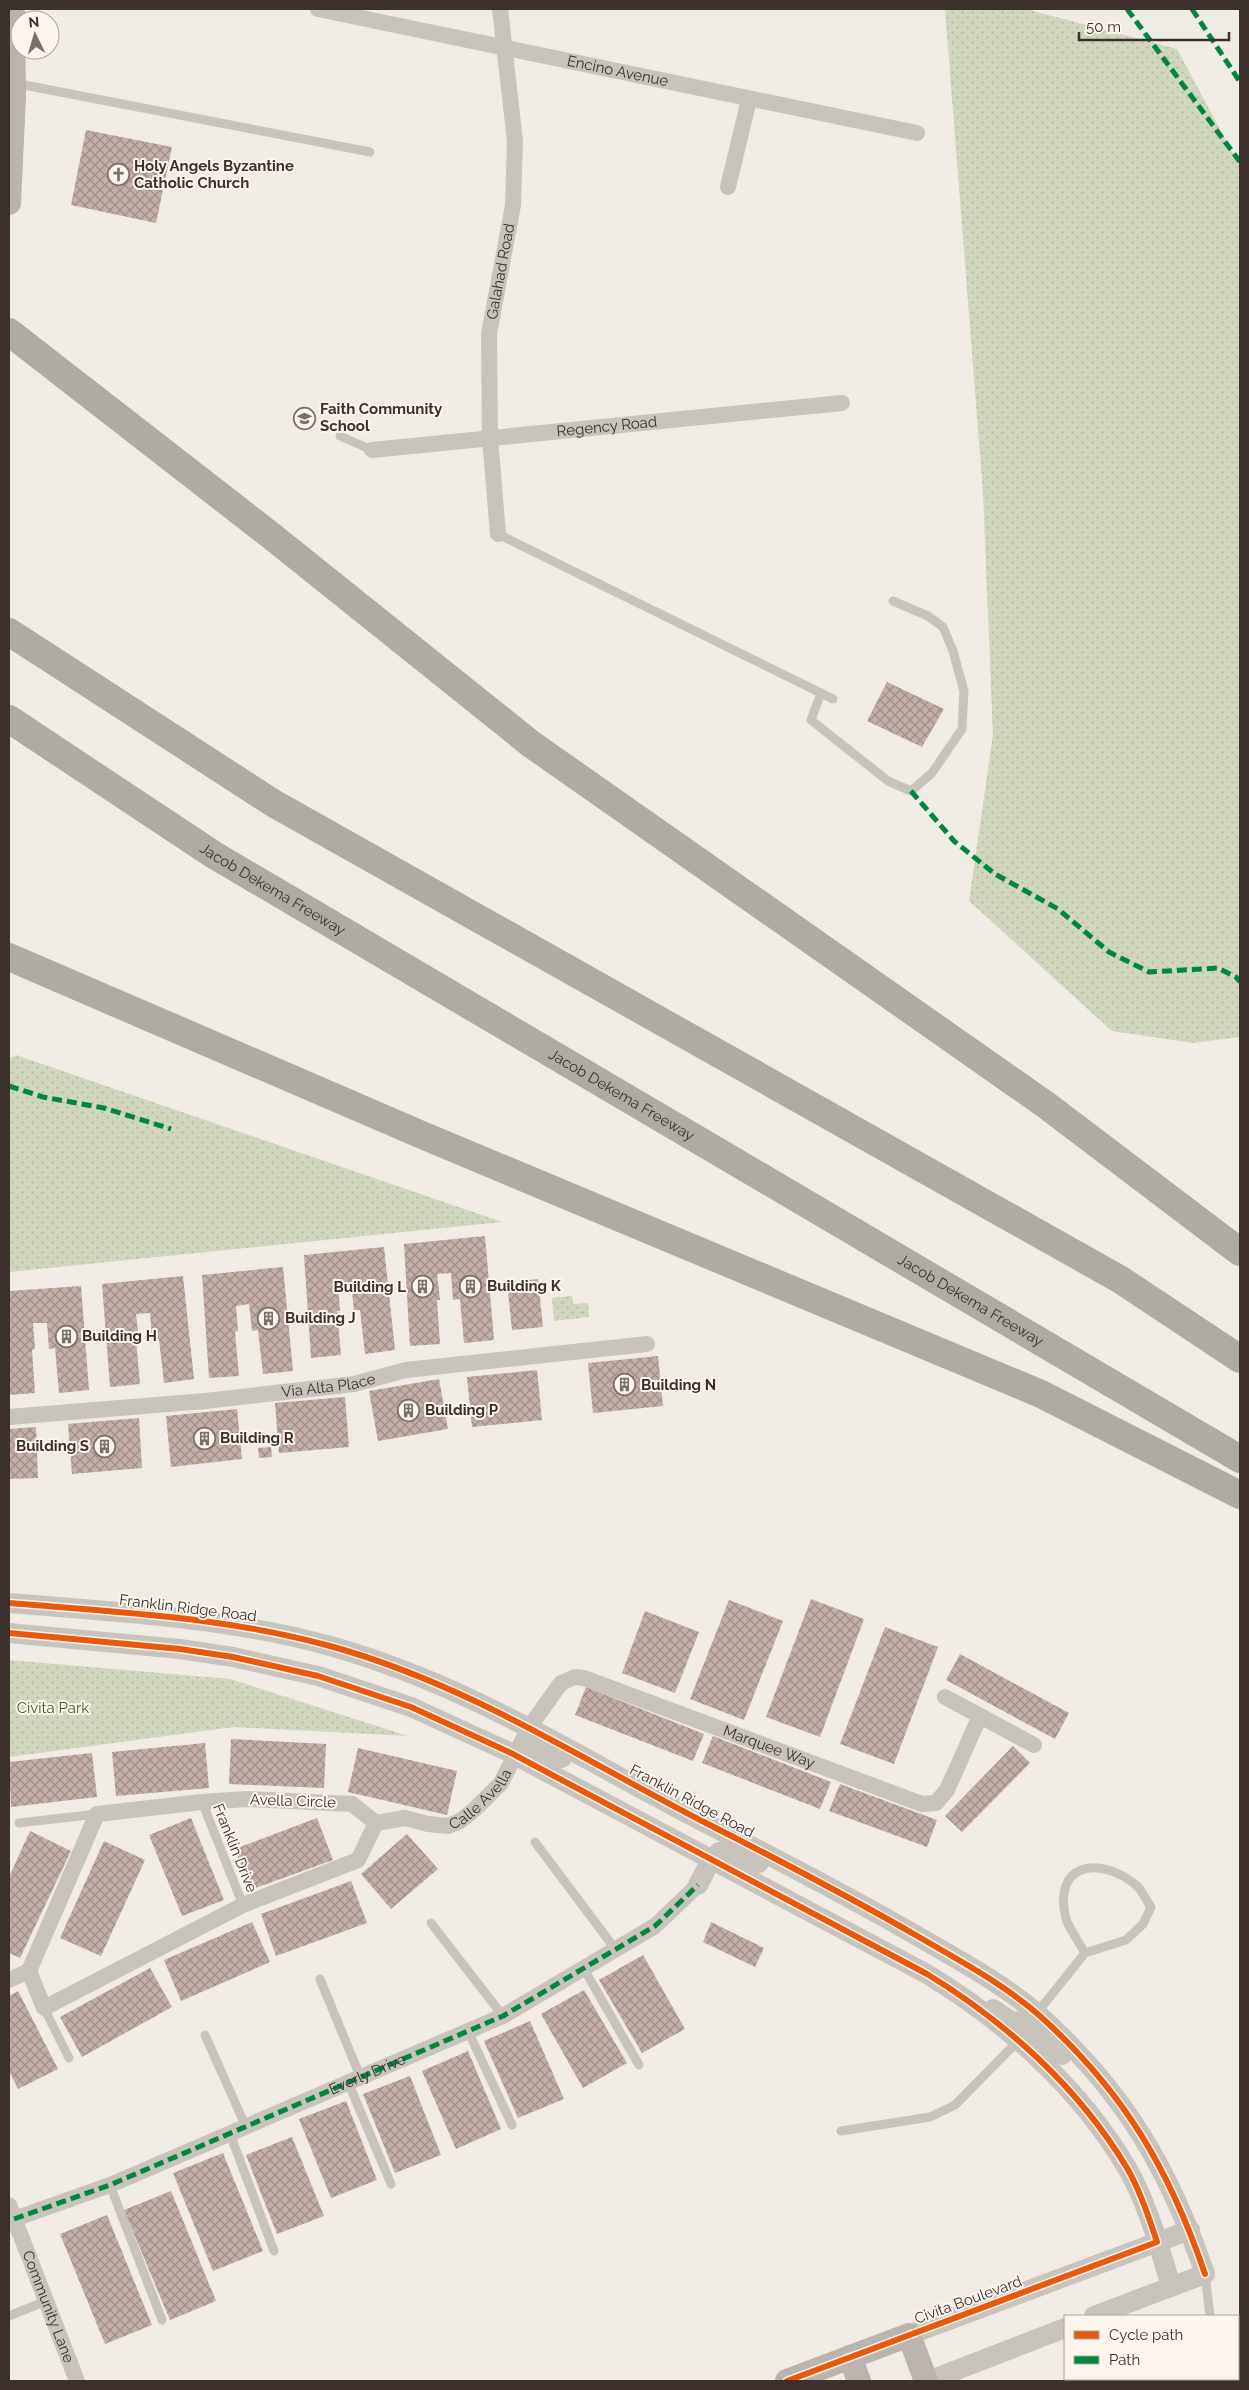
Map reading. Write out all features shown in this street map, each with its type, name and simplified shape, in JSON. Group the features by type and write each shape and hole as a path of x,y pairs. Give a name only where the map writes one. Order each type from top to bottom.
{"highway":[{"path":"9,332 282,544 531,744 1046,1106 1240,1252"},
{"path":"9,632 273,803 1121,1280 1240,1359"},
{"name":"Jacob Dekema Freeway","path":"9,720 214,854 1240,1459"},
{"path":"9,958 422,1135 1041,1394 1240,1495"}],"main road":[{"path":"9,203 13,9"},
{"path":"909,2335 927,2381"},
{"name":"Civita Boulevard","path":"787,2381 909,2335"},
{"path":"850,2357 859,2381"}],"street":[{"name":"Encino Avenue","path":"318,9 748,100 917,133"},
{"name":"Galahad Road","path":"498,534 490,438 489,334 513,206 516,141 503,48 500,9"},
{"path":"728,187 748,100"},
{"name":"Regency Road","path":"372,450 842,403"},
{"name":"Via Alta Place","path":"9,1417 205,1401 354,1384 406,1370 647,1344"},
{"name":"Franklin Ridge Road","path":"9,1603 242,1625 297,1637 364,1656 462,1693 530,1726 807,1875 974,1969 1037,2013 1069,2044 1124,2106 1146,2140 1171,2187 1190,2230 1205,2274"},
{"path":"9,1633 180,1649 268,1664 366,1691 437,1717 515,1755 927,1974 962,1995 1018,2041 1062,2082 1106,2137 1128,2169 1144,2203 1172,2286"},
{"name":"Marquee Way","path":"515,1755 530,1726 561,1683 575,1677 584,1678 922,1804 936,1803 947,1790 980,1716"},
{"path":"945,1697 1034,1744"},
{"path":"437,1717 451,1716 503,1739 514,1740 530,1726"},
{"path":"515,1755 523,1748 533,1745 548,1750 588,1773 600,1776 620,1776"},
{"name":"Calle Avella","path":"376,1823 405,1818 428,1824 448,1826 460,1821 501,1783 515,1755"},
{"name":"Avella Circle","path":"97,1814 247,1799 352,1804 376,1823"},
{"path":"9,1980 29,1971 97,1814"},
{"path":"29,1971 44,2008 242,1905 358,1860 376,1823"},
{"path":"698,1885 711,1860 719,1852 735,1852 791,1878 807,1875"},
{"name":"Everly Drive","path":"11,2212 110,2184 503,2016 656,1926 698,1885"},
{"path":"962,1995 974,1997 1011,2021 1026,2022 1037,2013"},
{"path":"1018,2041 1030,2036 1042,2037 1080,2074 1092,2081 1104,2082"},
{"name":"Community Lane","path":"11,2212 77,2381"},
{"name":"Civita Boulevard","path":"909,2335 1190,2230"},
{"path":"1097,2315 1205,2274"},
{"path":"927,2381 1064,2328"}],"lane":[{"path":"11,82 370,152"},
{"path":"340,436 372,450"},
{"path":"498,534 833,699"},
{"path":"821,693 811,720 888,781 911,791 932,773 962,729 964,691 953,651 943,628 928,616 893,601"},
{"name":"Franklin Drive","path":"202,1802 242,1905"},
{"path":"19,1823 97,1814"},
{"path":"535,1842 616,1950"},
{"path":"1037,2013 1085,1953 1126,1940 1143,1924 1151,1907 1136,1885 1104,1867 1088,1867 1076,1872 1066,1883 1064,1904 1067,1920 1085,1953"},
{"path":"431,1923 503,2016"},
{"path":"584,1969 639,2065"},
{"path":"320,1979 391,2184"},
{"path":"44,2008 69,2058"},
{"path":"468,2030 512,2125"},
{"path":"205,2035 246,2127"},
{"path":"841,2131 930,2117 955,2105 1018,2041"},
{"path":"230,2134 274,2251"},
{"path":"110,2184 162,2320"},
{"path":"1205,2274 1210,2315"},
{"path":"9,2316 46,2301"}],"green space":[{"path":"945,9 1026,9 1177,49 1240,167 1240,1037 1193,1043 1112,1031 969,901 993,735 983,493"},
{"path":"16,1055 502,1222 9,1272 9,1059"},
{"path":"572,1296 573,1304 588,1303 589,1317 554,1321 552,1298"},
{"name":"Civita Park","path":"9,1660 230,1679 408,1736 233,1727 9,1757"}],"building":[{"path":"86,130 172,147 156,223 71,205"},
{"path":"887,682 944,709 922,747 867,721"},
{"path":"485,1236 494,1340 464,1343 460,1299 453,1300 451,1273 437,1274 440,1300 437,1300 440,1344 410,1346 404,1244"},
{"path":"384,1247 395,1350 365,1354 360,1310 354,1310 351,1284 338,1285 340,1311 337,1311 341,1355 311,1358 304,1255"},
{"path":"283,1267 293,1371 263,1374 258,1330 252,1331 249,1304 236,1306 238,1331 235,1332 239,1376 209,1378 202,1275"},
{"path":"183,1276 194,1379 164,1383 159,1339 152,1339 150,1313 136,1314 139,1340 136,1340 140,1384 110,1387 102,1284"},
{"path":"538,1279 543,1327 512,1330 507,1282"},
{"path":"81,1286 89,1390 59,1393 55,1348 49,1349 47,1323 33,1323 35,1349 32,1350 35,1393 9,1395 9,1291"},
{"name":"Building N","path":"658,1356 663,1406 593,1413 588,1363"},
{"path":"537,1370 542,1420 472,1427 467,1377"},
{"name":"Building P","path":"439,1379 448,1429 378,1441 369,1391"},
{"path":"345,1397 349,1447 279,1453 275,1403"},
{"name":"Building R","path":"237,1409 242,1459 171,1467 166,1416"},
{"name":"Building S","path":"139,1418 142,1468 72,1474 68,1424"},
{"path":"36,1427 38,1478 9,1479 9,1429"},
{"path":"271,1447 272,1457 259,1458 258,1448"},
{"path":"811,1599 864,1619 820,1737 766,1717"},
{"path":"729,1600 783,1621 744,1720 690,1699"},
{"path":"645,1611 699,1632 675,1693 622,1673"},
{"path":"885,1627 938,1647 894,1764 840,1744"},
{"path":"960,1654 1069,1713 1055,1739 946,1680"},
{"path":"586,1687 704,1734 693,1761 575,1715"},
{"path":"713,1736 831,1782 820,1809 702,1763"},
{"path":"231,1739 326,1744 324,1788 229,1784"},
{"path":"205,1743 209,1788 116,1796 112,1752"},
{"path":"1013,1746 1030,1763 962,1832 945,1816"},
{"path":"358,1748 457,1771 447,1815 348,1792"},
{"path":"92,1753 97,1797 11,1807 9,1762"},
{"path":"840,1784 937,1820 927,1847 829,1811"},
{"path":"191,1818 224,1900 182,1916 149,1835"},
{"path":"317,1818 333,1860 250,1890 235,1849"},
{"path":"30,1831 71,1851 20,1958 9,1953 9,1877"},
{"path":"407,1834 438,1869 391,1909 361,1874"},
{"path":"104,1841 145,1860 101,1956 60,1938"},
{"path":"351,1881 367,1923 276,1956 261,1914"},
{"path":"252,1922 270,1962 181,2001 164,1960"},
{"path":"711,1922 764,1948 755,1967 703,1942"},
{"path":"643,1955 685,2029 642,2053 599,1980"},
{"path":"150,1968 172,2007 82,2057 60,2017"},
{"path":"584,1990 627,2063 583,2088 541,2014"},
{"path":"18,1991 58,2069 18,2089 9,2071 9,1996"},
{"path":"530,2021 564,2099 518,2118 484,2041"},
{"path":"468,2051 501,2129 456,2149 422,2071"},
{"path":"410,2076 441,2155 395,2173 363,2094"},
{"path":"346,2101 377,2180 331,2198 299,2119"},
{"path":"292,2137 324,2216 277,2234 246,2155"},
{"path":"223,2153 263,2251 213,2271 173,2173"},
{"path":"171,2191 216,2301 170,2320 124,2210"},
{"path":"107,2215 152,2325 105,2344 60,2234"}],"marked path":[{"path":"1127,9 1240,162"},
{"path":"1192,9 1240,82"},
{"path":"911,791 954,841 995,874 1058,909 1109,952 1149,972 1218,968 1236,977 1240,982"},
{"path":"9,1086 43,1097 104,1108 171,1129"},
{"path":"14,2219 110,2185 503,2016 655,1926 698,1885"}],"cycle path":[{"path":"9,1603 171,1617 251,1628 330,1646 380,1662 428,1680 521,1724 892,1922 966,1964 1026,2004 1069,2044 1096,2073 1140,2133 1159,2166 1176,2200 1205,2274"},
{"path":"9,1633 180,1649 233,1657 318,1676 411,1707 509,1752 927,1974 985,2013 1039,2059 1087,2111 1127,2168 1140,2194 1157,2242 787,2381"}],"place":[{"name":"Holy Angels Byzantine Catholic Church","path":"118,175"},
{"name":"Faith Community School","path":"304,418"},
{"name":"Building K","path":"471,1286"},
{"name":"Building L","path":"422,1287"},
{"name":"Building J","path":"269,1318"},
{"name":"Building H","path":"66,1336"},
{"name":"Building N","path":"625,1385"},
{"name":"Building P","path":"409,1410"},
{"name":"Building R","path":"204,1438"},
{"name":"Building S","path":"105,1446"}]}
